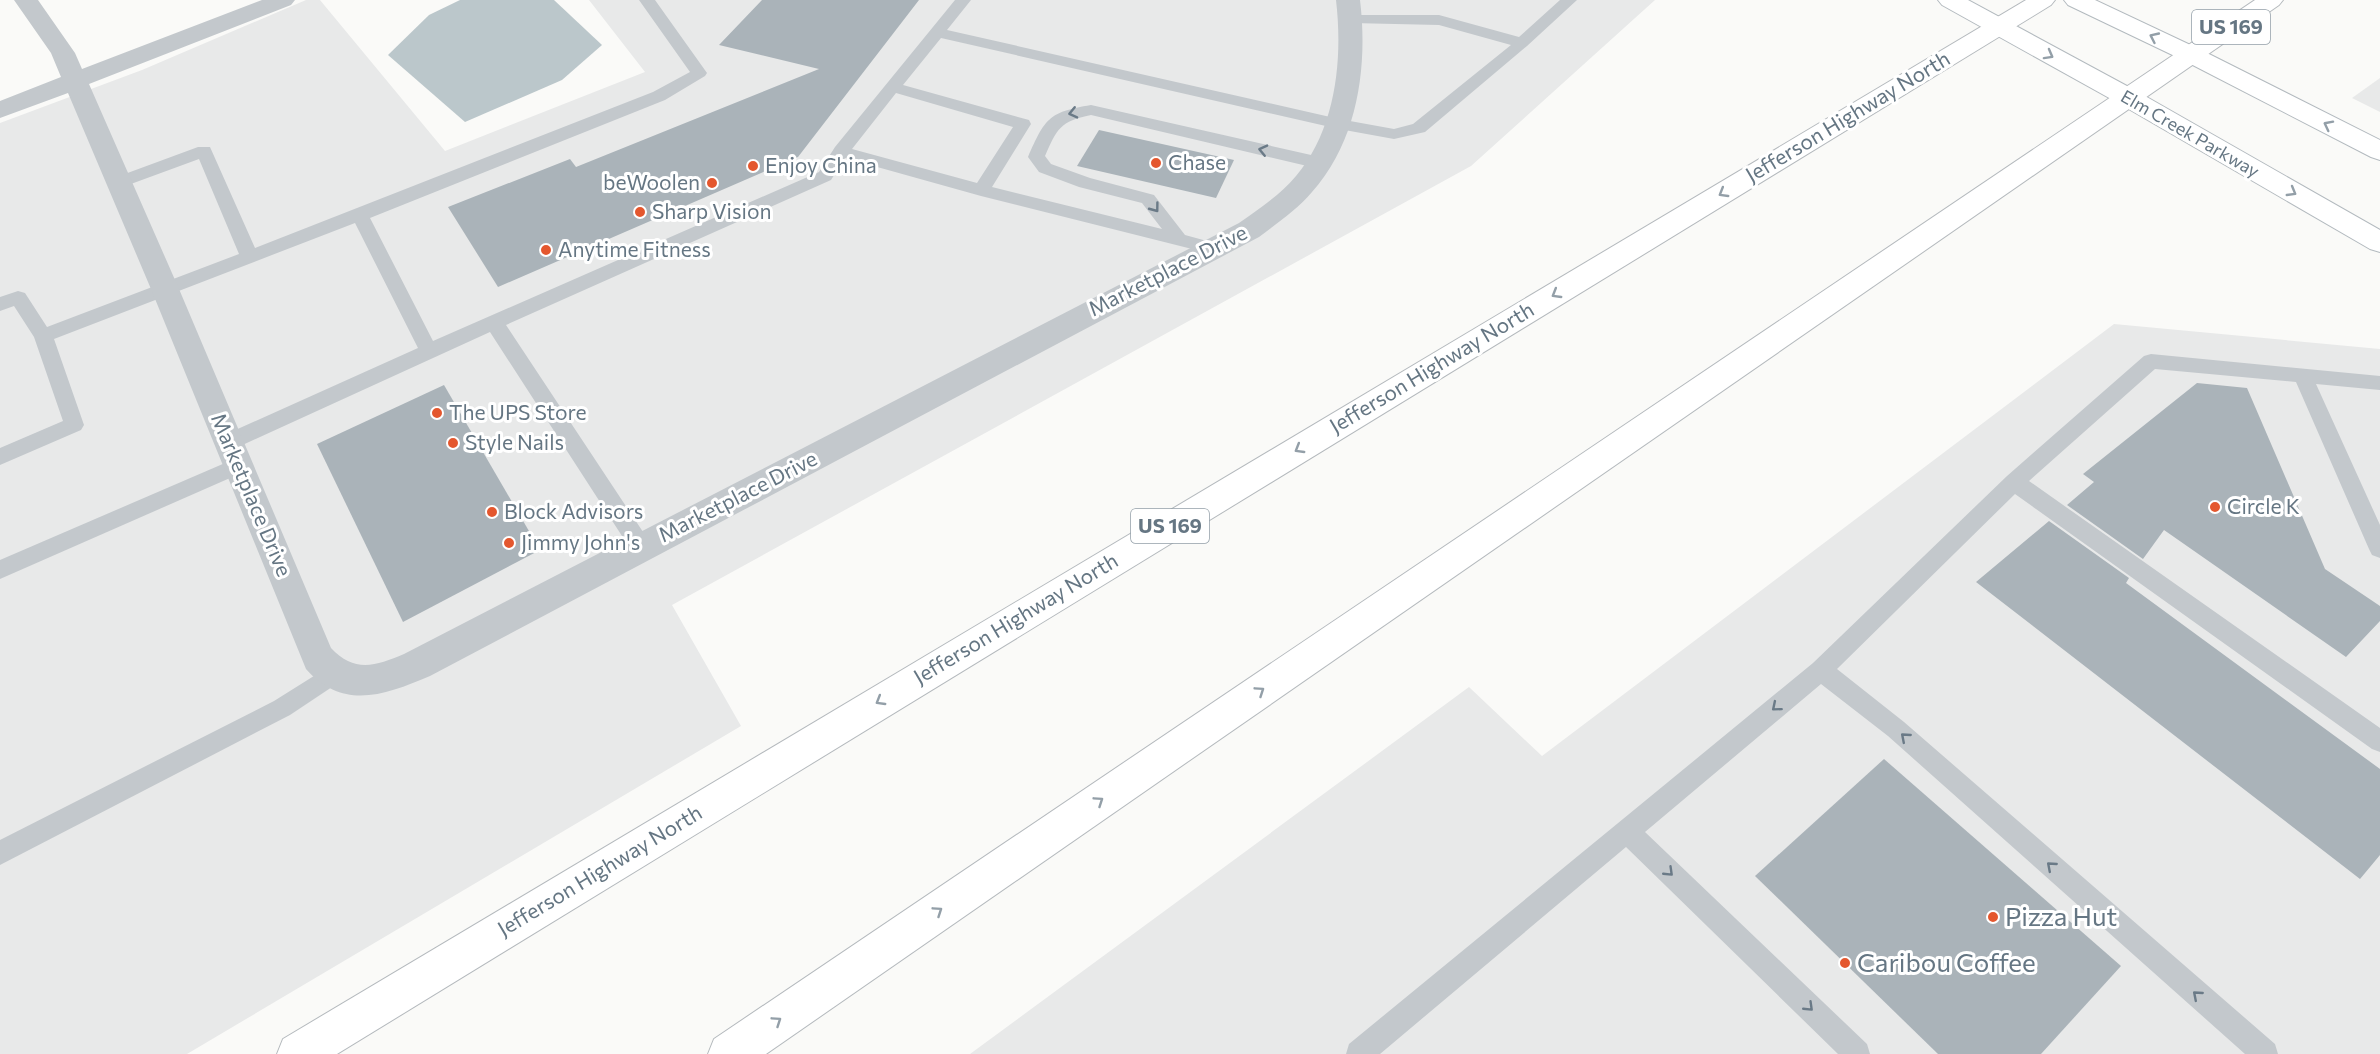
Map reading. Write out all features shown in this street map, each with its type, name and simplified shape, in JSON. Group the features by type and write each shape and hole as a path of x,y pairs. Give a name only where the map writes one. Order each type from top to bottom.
{"main road":[{"name":"Elm Creek Parkway","path":"1950,0 2129,98 2380,243"},
{"name":"Jefferson Highway North","path":"298,1054 2043,0"},
{"path":"2076,0 2192,55 2380,151"},
{"name":"US 169","path":"729,1054 2271,0"}],"street":[{"name":"Marketplace Drive","path":"26,0 63,53 76,82 165,289 318,658 333,674 361,681 382,679 408,669 1249,230 1280,207 1308,181 1320,163 1339,124 1348,77 1350,9"},
{"path":"0,110 283,0"}],"lane":[{"path":"43,336 360,215 659,96 699,73 647,0"},
{"path":"0,570 234,454 429,351 825,176 841,151 963,0"},
{"path":"938,32 1339,124 1394,134 1419,128 1522,43 1569,0"},
{"path":"1350,9 1455,23 1522,43"},
{"path":"892,87 1023,123 981,190"},
{"path":"1180,241 1148,199 1085,183 1045,168 1036,156 1050,124 1066,114 1092,110 1320,163"},
{"path":"120,182 204,151 249,256"},
{"path":"841,151 981,190 1212,248"},
{"path":"360,215 429,351"},
{"path":"0,304 18,298 43,336 74,425 0,457"},
{"path":"494,322 641,547"},
{"path":"1359,1054 1821,670 2014,482 2151,361 2380,383"},
{"path":"2303,376 2380,549"},
{"path":"2014,482 2380,741"},
{"path":"1821,670 1896,729 2256,1048"},
{"path":"0,853 282,708 333,674"},
{"path":"1627,831 1857,1054"}],"shaded area":[{"path":"306,0 320,0 445,151 645,72 589,0 1655,0 1471,166 672,605 741,726 187,1054 0,1054 0,123 142,70"},
{"path":"460,0 554,0 602,45 562,80 465,122 388,55 429,15"},
{"path":"2380,78 2380,112 2352,98"},
{"path":"2114,324 2380,349 2380,1054 970,1054 1469,687 1542,756"}],"building":[{"path":"762,0 919,0 798,157 498,287 448,207 570,159 576,167 819,69 719,45"},
{"name":"Chase","path":"1099,130 1234,160 1216,198 1077,166"},
{"name":"Circle K","path":"2197,383 2247,388 2325,569 2380,606 2380,621 2346,657 2164,530 2143,559 2067,505 2094,482 2083,474"},
{"path":"444,385 540,550 403,622 317,444"},
{"path":"2049,521 2129,578 2126,583 2380,769 2380,855 2360,879 1976,582"},
{"path":"1884,759 2121,966 2041,1054 1938,1054 1755,876"}],"place":[{"name":"Chase","path":"1156,163"},
{"name":"Enjoy China","path":"753,166"},
{"name":"beWoolen","path":"712,183"},
{"name":"Sharp Vision","path":"640,212"},
{"name":"Anytime Fitness","path":"546,250"},
{"name":"The UPS Store","path":"437,413"},
{"name":"Style Nails","path":"453,443"},
{"name":"Circle K","path":"2215,507"},
{"name":"Block Advisors","path":"492,512"},
{"name":"Jimmy John's","path":"509,543"},
{"name":"Pizza Hut","path":"1993,917"},
{"name":"Caribou Coffee","path":"1845,963"}]}
